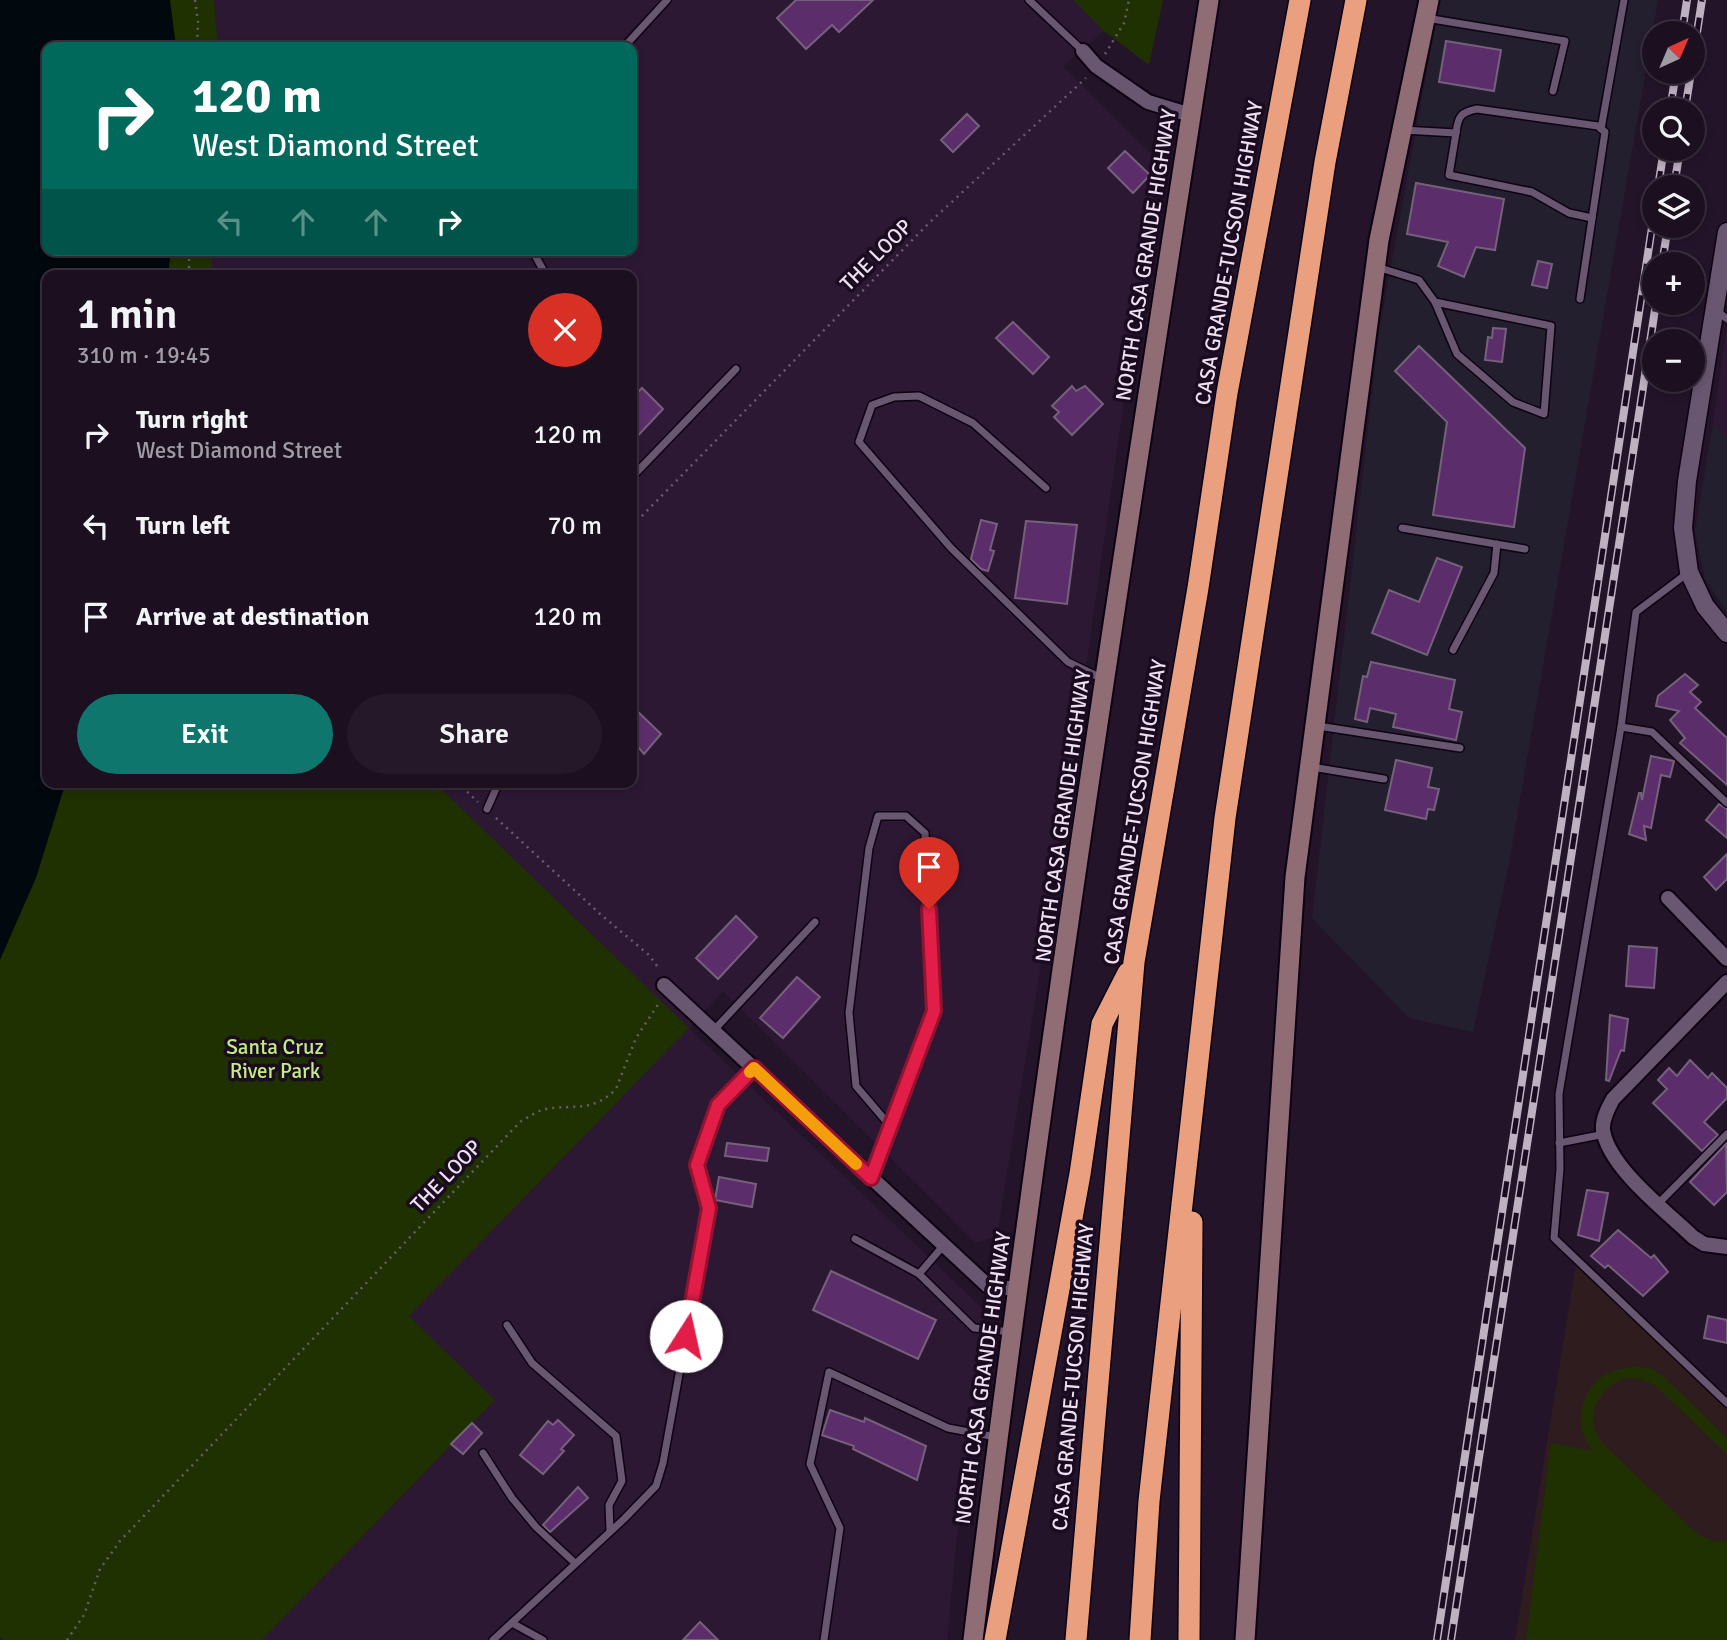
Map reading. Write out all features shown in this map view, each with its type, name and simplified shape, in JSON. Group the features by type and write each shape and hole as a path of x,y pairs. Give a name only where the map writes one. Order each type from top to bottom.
{"highway":[{"name":"CASA GRANDE-TUCSON HIGHWAY","path":"1076,1640 1134,962 1198,588 1227,393 1300,0"},
{"path":"1140,1640 1149,1500 1225,818 1325,162 1356,0"},
{"path":"995,1640 1080,1174 1102,1024 1134,962"},
{"path":"1188,1148 1192,1175 1189,1640"}],"main road":[{"name":"NORTH CASA GRANDE HIGHWAY","path":"973,1640 1017,1289 1133,484 1209,0"},
{"path":"1245,1640 1295,877 1376,267 1428,9"}],"street":[{"path":"1083,51 1096,66 1149,102 1191,115"},
{"path":"1726,242 1721,314 1687,481 1683,528 1689,572 1705,606 1727,633"},
{"path":"1668,898 1727,959"},
{"path":"1727,982 1613,1099 1604,1123 1612,1152 1625,1170 1658,1204 1704,1244 1727,1247"},
{"path":"664,985 988,1286 1017,1289"}],"lane":[{"path":"629,42 667,0"},
{"path":"1029,0 1083,51"},
{"path":"1601,129 1624,0"},
{"path":"1428,9 1565,41 1553,91"},
{"path":"1580,299 1605,132 1598,126 1477,109 1464,112 1458,118 1449,175 1532,192 1569,213 1592,218"},
{"path":"1402,130 1456,133"},
{"path":"1376,267 1419,279 1435,302 1457,354 1513,402 1544,414 1551,326 1435,302"},
{"path":"637,472 736,369"},
{"path":"1046,488 973,423 919,396 894,397 872,405 859,442 951,548 1068,662 1105,680"},
{"path":"1402,528 1525,549"},
{"path":"1453,650 1494,573 1497,544"},
{"path":"1689,572 1636,612 1621,727 1559,1094 1560,1169 1554,1238 1727,1403"},
{"path":"1314,726 1460,748"},
{"path":"1621,727 1652,732 1727,803"},
{"path":"1308,766 1384,779"},
{"path":"487,809 496,788"},
{"path":"871,1178 891,1128 934,1011 925,833 906,816 878,816 869,848 849,1013 856,1086 891,1128"},
{"path":"714,1030 815,922"},
{"path":"493,1640 656,1486 663,1463 709,1208 697,1165 718,1105 754,1068"},
{"path":"1559,1143 1605,1134"},
{"path":"1658,1204 1727,1134"},
{"path":"855,1239 919,1274 974,1328 1011,1332"},
{"path":"919,1274 943,1246"},
{"path":"507,1325 532,1363 616,1436 622,1481 609,1505 610,1530"},
{"path":"824,1640 840,1528 810,1464 829,1372 948,1428 997,1437"},
{"path":"484,1453 512,1498 536,1527 575,1563"},
{"path":"512,1623 543,1640"}],"path":[{"path":"195,0 197,42"},
{"name":"THE LOOP","path":"637,521 929,223 1096,66 1124,23 1129,0"},
{"path":"464,788 598,913 649,955 660,969 664,985"},
{"name":"THE LOOP","path":"67,1640 84,1615 100,1569 120,1541 501,1141 532,1114 546,1109 596,1104 616,1089 636,1038 661,1001 664,985"}],"shaded area":[{"path":"0,0 170,0 175,42 42,42 42,256 170,256 169,270 42,270 42,788 64,788 36,878 0,960"},
{"path":"214,0 1073,0 1104,31 1063,66 1158,161 1063,827 997,1235 976,1243 723,991 689,1028 985,1311 957,1535 947,1640 262,1640 495,1400 408,1316 688,1028 440,788 637,788 637,270 212,270 212,256 637,256 637,42 218,42"},
{"path":"1440,0 1658,0 1654,21 1642,21 1643,84 1509,863 1473,1032 1409,1018 1312,918 1379,331"},
{"path":"1727,327 1727,437 1713,423"},
{"path":"1713,423 1727,437 1727,612 1705,579 1695,531"},
{"path":"1576,1264 1727,1410 1727,1640 1515,1640"}],"green space":[{"name":"Santa Cruz River Park","path":"0,0 214,0 218,42 42,42 42,256 212,256 212,270 42,270 42,788 440,788 689,1028 409,1316 495,1400 262,1640 3,1640 0,1637"},
{"path":"1073,0 1163,0 1149,65 1104,31"},
{"path":"1636,1366 1652,1369 1664,1377 1727,1438 1727,1454 1656,1386 1636,1379 1623,1379 1610,1386 1600,1398 1594,1412 1594,1428 1602,1443 1697,1534 1713,1541 1727,1541 1727,1640 1526,1640 1551,1443 1592,1451 1584,1436 1581,1420 1587,1395 1603,1376"}],"building":[{"path":"796,0 873,0 839,32 832,25 806,49 777,18"},
{"path":"1446,41 1501,50 1494,91 1439,82"},
{"path":"967,114 979,126 953,152 941,140"},
{"path":"1125,151 1150,175 1133,193 1108,168"},
{"path":"1416,183 1504,199 1495,250 1476,247 1464,277 1438,266 1448,242 1407,234"},
{"path":"1538,261 1552,264 1547,288 1532,285"},
{"path":"1013,322 1049,357 1033,374 996,338"},
{"path":"1493,328 1506,329 1502,362 1485,360 1488,337 1492,338"},
{"path":"1419,346 1525,448 1514,527 1433,515 1447,422 1395,371"},
{"path":"1072,386 1076,391 1085,386 1103,404 1072,435 1054,417 1059,412 1052,406"},
{"path":"642,388 663,409 637,437 637,393"},
{"path":"981,520 997,524 990,550 994,551 988,571 981,569 971,559"},
{"path":"1026,521 1077,525 1067,604 1015,598"},
{"path":"1437,558 1462,567 1427,655 1372,633 1389,590 1419,602"},
{"path":"1371,662 1455,680 1449,709 1462,712 1456,740 1393,727 1396,714 1370,708 1367,722 1355,719 1363,676 1367,677"},
{"path":"1685,674 1698,685 1690,692 1701,702 1695,708 1727,738 1727,785 1680,743 1685,738 1670,720 1679,711 1656,706 1658,696"},
{"path":"637,711 661,734 644,754 637,746"},
{"path":"1651,756 1674,761 1670,777 1661,775 1651,828 1644,826 1646,840 1629,834 1639,793 1642,800"},
{"path":"1396,760 1432,768 1428,787 1439,789 1434,810 1428,809 1426,819 1385,810"},
{"path":"1719,804 1727,809 1727,838 1706,820"},
{"path":"1727,854 1727,879 1716,890 1704,877"},
{"path":"736,916 757,937 718,979 696,958"},
{"path":"1629,946 1657,948 1654,988 1626,986"},
{"path":"797,977 820,997 783,1038 760,1018"},
{"path":"1610,1015 1628,1019 1624,1051 1621,1050 1609,1081 1606,1080"},
{"path":"1690,1060 1708,1078 1712,1073 1727,1088 1727,1098 1704,1122 1718,1135 1702,1151 1653,1103 1667,1089 1658,1080 1669,1068 1677,1076"},
{"path":"727,1143 769,1148 767,1161 725,1156"},
{"path":"1726,1144 1727,1192 1714,1205 1690,1182"},
{"path":"719,1177 756,1184 752,1207 715,1200"},
{"path":"1587,1190 1608,1193 1599,1241 1578,1235"},
{"path":"1618,1230 1651,1258 1654,1255 1668,1272 1643,1296 1608,1265 1605,1268 1591,1256"},
{"path":"831,1271 936,1320 918,1359 813,1310"},
{"path":"1708,1316 1727,1320 1727,1343 1704,1338"},
{"path":"830,1410 864,1422 865,1418 926,1446 917,1480 853,1449 854,1446 822,1435"},
{"path":"558,1420 574,1435 561,1449 564,1451 543,1474 520,1455 548,1421 553,1425"},
{"path":"472,1423 482,1433 463,1454 451,1444"},
{"path":"578,1487 588,1498 550,1532 543,1525"},
{"path":"700,1622 718,1640 683,1640"}],"railway":[{"path":"1684,21 1687,0"},
{"path":"1699,21 1702,0"},
{"path":"1672,98 1674,84"},
{"path":"1687,98 1689,84"},
{"path":"1660,175 1662,161"},
{"path":"1676,175 1678,161"},
{"path":"1437,1640 1650,238"},
{"path":"1664,252 1666,238"},
{"path":"1451,1640 1654,315"}],"slow traffic":[{"path":"750,1072 754,1068 856,1164"}],"route":[{"path":"686,1336 709,1208 697,1165 718,1105 754,1068 871,1178 934,1011 929,909"}]}
